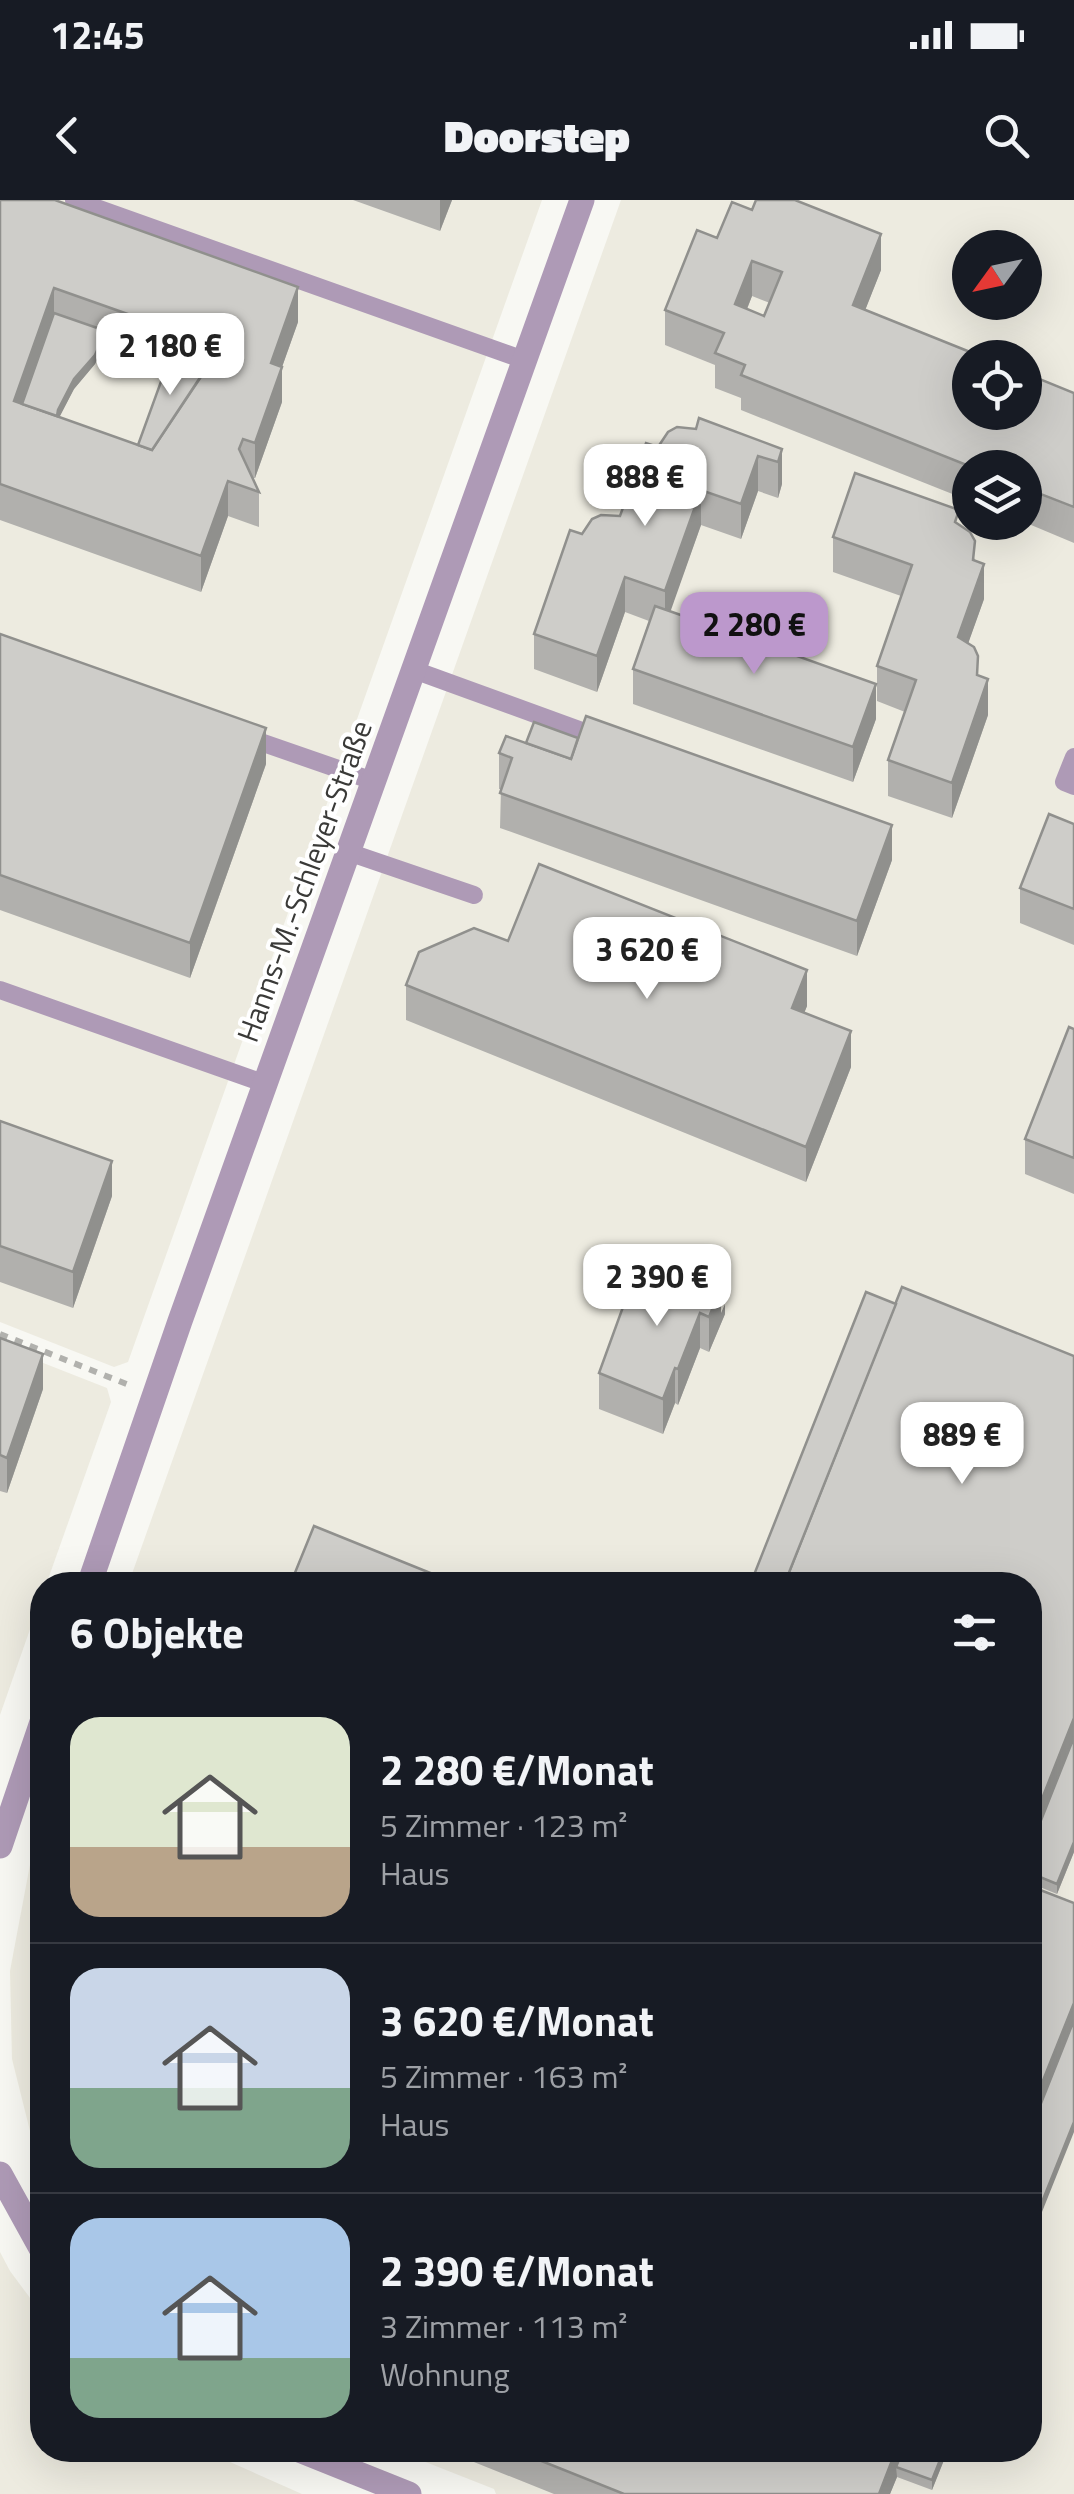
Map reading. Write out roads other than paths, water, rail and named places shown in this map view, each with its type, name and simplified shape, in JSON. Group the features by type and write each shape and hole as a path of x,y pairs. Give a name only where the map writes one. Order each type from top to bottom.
{"street":[{"name":"Hanns-M.-Schleyer-Straße","path":"93,1572 582,200"},
{"path":"0,1846 30,1757"},
{"path":"0,2178 30,2229"},
{"path":"329,2462 409,2494"}],"lane":[{"path":"74,200 524,360"},
{"path":"414,670 614,743"},
{"path":"224,729 374,781"},
{"path":"1074,757 1064,782 1074,786"},
{"path":"348,852 474,895"},
{"path":"0,990 266,1084"}]}
